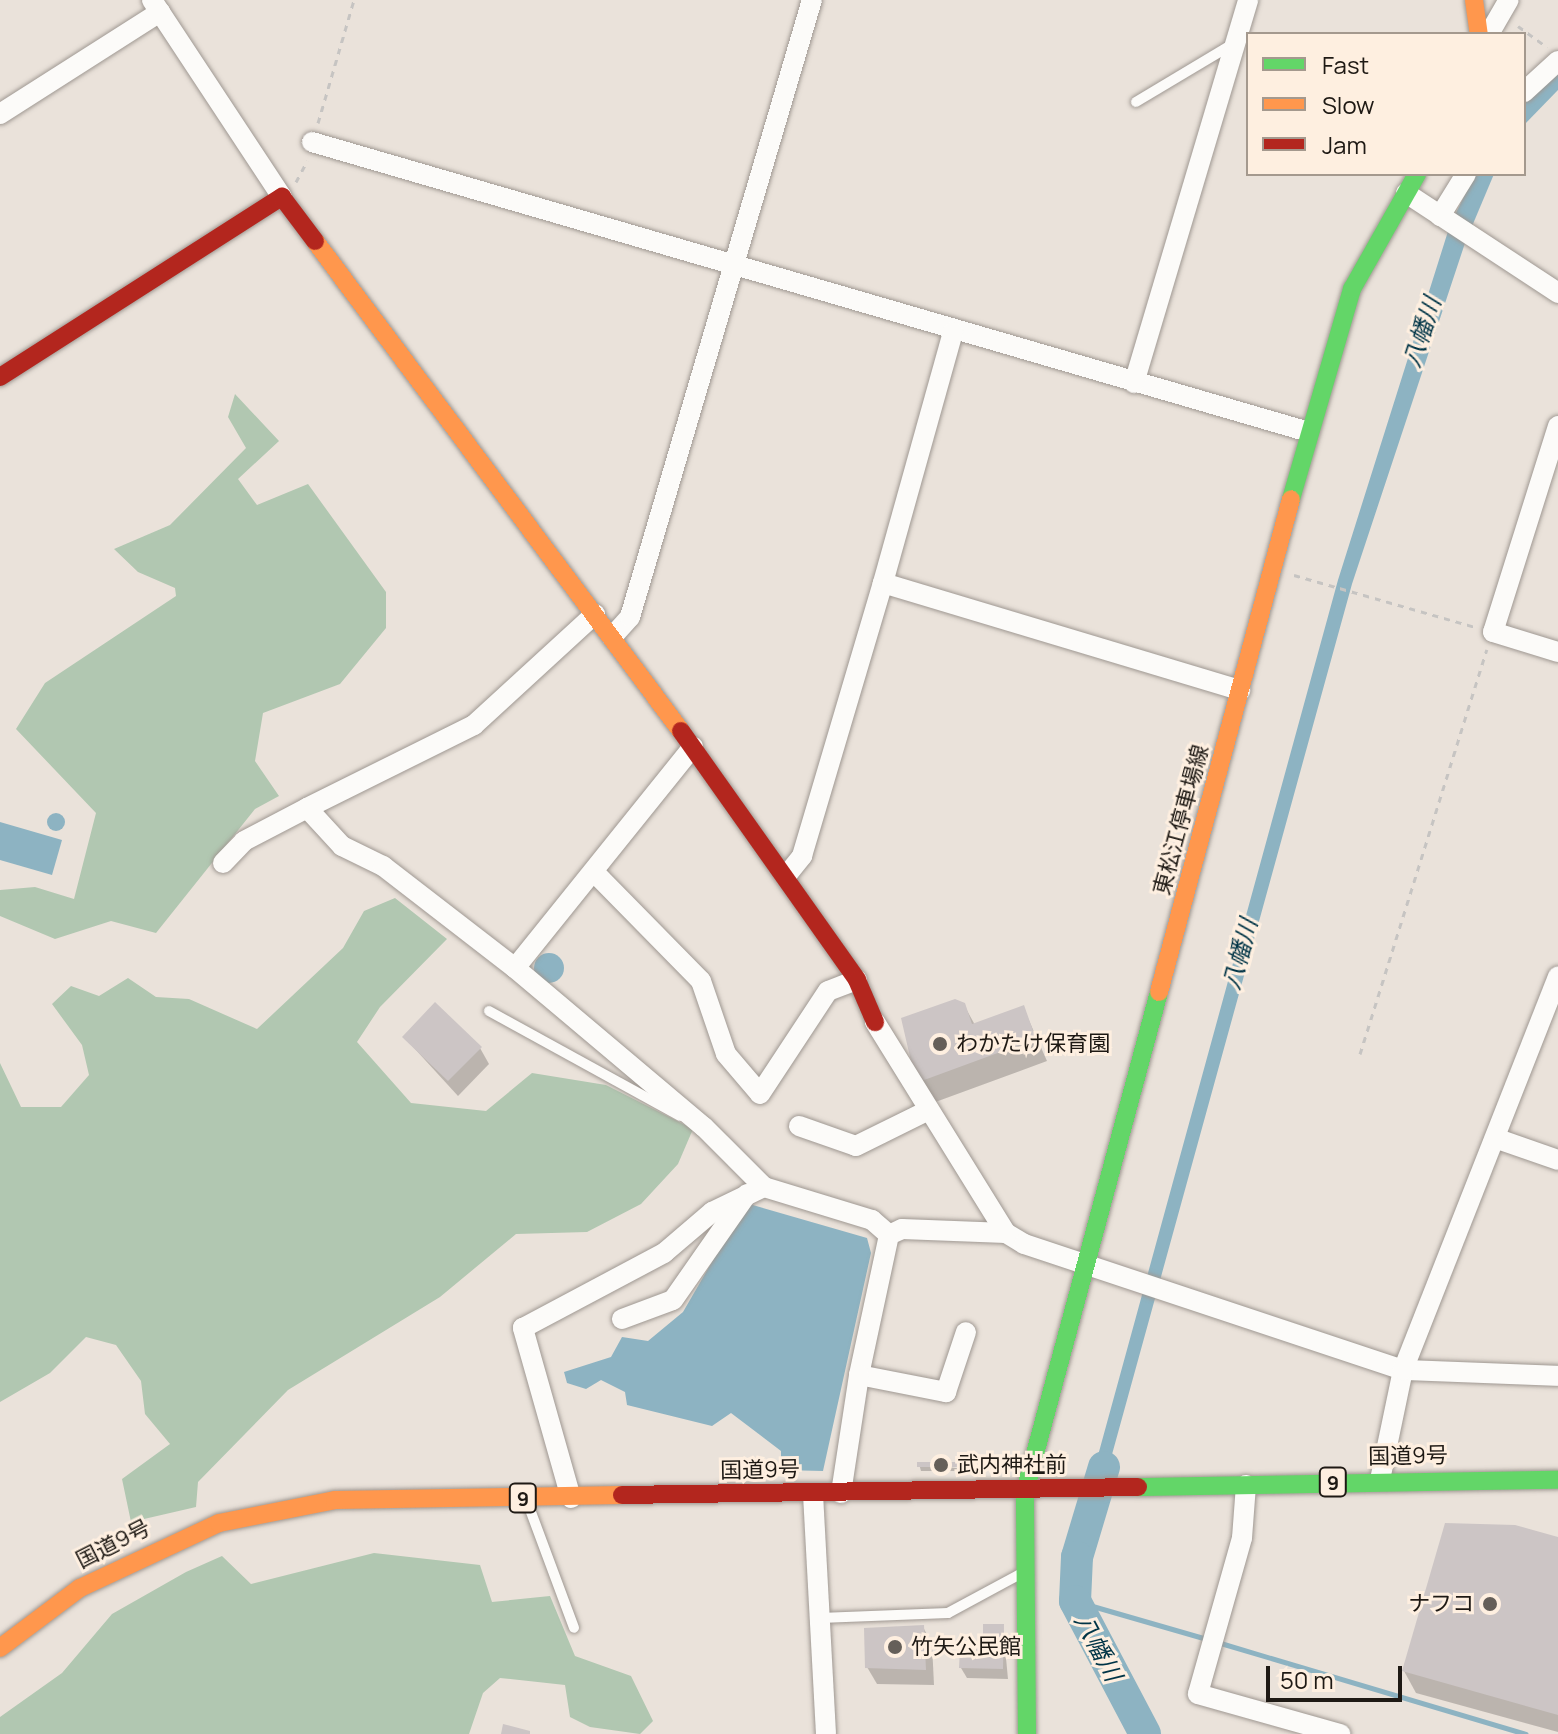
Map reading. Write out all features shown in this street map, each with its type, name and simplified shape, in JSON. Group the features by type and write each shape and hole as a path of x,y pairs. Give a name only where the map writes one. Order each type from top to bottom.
{"main road":[{"path":"1474,0 1479,32"},
{"name":"東松江停車場線","path":"1027,1734 1025,1491 1089,1265 1309,432 1352,289 1416,176"},
{"path":"0,377 282,197 595,614 786,876 857,980 875,1022"},
{"name":"国道9号","path":"0,1648 80,1588 219,1523 335,1500 1025,1491 1380,1480 1558,1480"}],"street":[{"path":"612,637 630,617 812,0"},
{"path":"1134,383 1248,0"},
{"path":"0,114 156,6 282,197"},
{"path":"1490,32 1506,7"},
{"path":"1526,90 1558,58"},
{"path":"312,142 953,332 1309,432"},
{"path":"1445,219 1465,176"},
{"path":"1406,193 1558,293"},
{"path":"786,876 802,856 953,332"},
{"path":"1558,426 1493,632 1558,652"},
{"path":"883,583 1240,690"},
{"path":"223,863 244,841 474,725 595,614"},
{"path":"515,968 595,873 693,747"},
{"path":"307,808 342,846 383,866 515,968 704,1127 756,1190 872,1220 889,1235 1006,1233 1164,1292 1403,1370 1558,1376"},
{"path":"595,873 701,981 726,1054 760,1094 828,991 857,980"},
{"path":"1380,1480 1403,1370 1558,976"},
{"path":"875,1022 1006,1233"},
{"path":"799,1126 856,1146 929,1110"},
{"path":"1495,1138 1558,1160"},
{"path":"622,1319 673,1300 756,1190"},
{"path":"571,1498 523,1328 664,1253 712,1212 756,1190"},
{"path":"841,1493 859,1375 889,1235"},
{"path":"859,1375 946,1392 966,1332"},
{"path":"1246,1485 1242,1538 1198,1694 1340,1734"},
{"path":"813,1494 826,1734"}],"lane":[{"path":"1136,102 1235,45"},
{"path":"489,1011 704,1127"},
{"path":"526,1498 574,1628"},
{"path":"820,1618 948,1613 1024,1573"}],"path":[{"path":"282,197 303,173 354,0"},
{"path":"1506,7 1558,58"},
{"path":"1272,569 1493,632 1360,1054"}],"green space":[{"path":"235,394 279,441 238,479 257,505 308,484 386,592 386,628 340,684 263,713 255,761 279,796 255,809 156,933 111,921 55,939 0,916 0,890 35,887 74,899 96,813 16,729 45,683 176,596 175,588 138,572 114,549 170,525 246,448 228,417"},
{"path":"395,898 447,939 380,1007 357,1042 411,1103 486,1111 532,1073 606,1085 693,1129 678,1164 641,1204 587,1232 516,1234 440,1297 288,1390 198,1482 196,1507 131,1522 122,1479 170,1444 145,1414 141,1381 116,1345 86,1337 50,1373 0,1402 0,1063 21,1107 61,1107 89,1075 82,1045 52,1004 71,986 99,996 128,978 156,997 189,999 257,1029 343,948 364,911"},
{"path":"374,1553 480,1565 492,1602 550,1596 575,1656 631,1676 653,1721 640,1734 590,1727 570,1717 565,1685 500,1678 483,1693 469,1734 0,1734 0,1717 62,1673 112,1614 186,1572 222,1556 251,1584"}],"water":[{"path":"1558,70 1558,90 1526,123 1526,101"},
{"path":"1474,176 1493,176 1470,231 1453,219"},
{"path":"1450,225 1467,237 1352,584 1108,1469 1094,1470 1338,580"},
{"path":"56,813 65,822 56,831 47,822"},
{"path":"0,822 62,840 52,875 0,860"},
{"path":"549,953 560,957 564,968 560,979 549,983 538,979 534,968 538,957"},
{"path":"746,1203 867,1238 871,1253 823,1471 781,1470 781,1451 731,1413 712,1426 627,1405 625,1392 601,1380 586,1389 567,1383 564,1372 611,1357 622,1337 648,1341 683,1312"}],"building":[{"path":"955,999 965,1003 972,1024 1024,1005 1036,1039 916,1083 901,1018"},
{"path":"435,1002 482,1047 448,1081 402,1037"},
{"path":"917,1462 966,1462 966,1467 917,1467"},
{"name":"ナフコ","path":"1445,1523 1515,1525 1558,1537 1558,1715 1402,1671"},
{"path":"983,1624 1004,1624 1003,1669 959,1668 960,1648 983,1649"},
{"name":"竹矢公民館","path":"924,1625 926,1670 865,1668 864,1628"},
{"path":"503,1724 530,1731 530,1734 501,1734"}],"waterway":[{"name":"八幡川","path":"1104,1467 1077,1557 1075,1601 1145,1734"},
{"path":"1075,1601 1207,1639"},
{"path":"1217,1642 1526,1734"}],"traffic: fast":[{"path":"1291,499 1352,289 1416,176"},
{"path":"1027,1734 1025,1491 1159,992"},
{"path":"1138,1487 1558,1480"}],"traffic: slow":[{"path":"1474,0 1479,32"},
{"path":"315,241 681,731"},
{"path":"1159,992 1291,499"},
{"path":"0,1648 80,1588 219,1523 335,1500 622,1495"}],"traffic: jam":[{"path":"0,377 282,197 315,241"},
{"path":"681,731 857,980 875,1022"},
{"path":"622,1495 1138,1487"}],"place":[{"name":"わかたけ保育園","path":"940,1044"},
{"name":"武内神社前","path":"941,1465"},
{"name":"ナフコ","path":"1490,1604"},
{"name":"竹矢公民館","path":"895,1647"}]}
